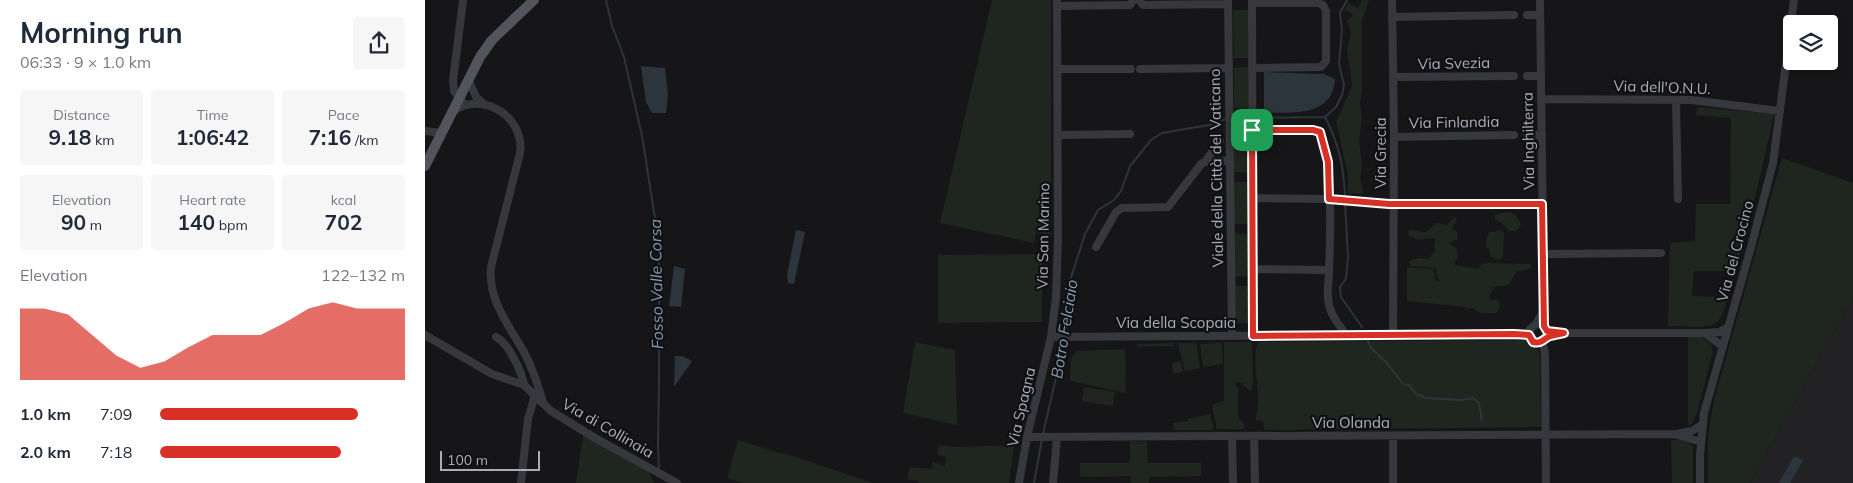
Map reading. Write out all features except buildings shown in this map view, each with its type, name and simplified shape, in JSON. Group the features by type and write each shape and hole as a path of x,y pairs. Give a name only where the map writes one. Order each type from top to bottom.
{"main road":[{"path":"425,166 451,112 462,98 468,79 492,40 534,0"}],"street":[{"path":"463,0 453,91 462,98 482,103 503,112 511,119 518,130 521,149 491,267 490,286 496,305 527,358 543,402"},
{"name":"Via San Marino","path":"1051,337 1058,249 1057,3 1131,5 1133,0"},
{"name":"Via Grecia","path":"1392,0 1395,137 1393,336"},
{"name":"Via Inghilterra","path":"1540,0 1543,312 1539,333 1545,358 1546,483"},
{"name":"Via del Crocino","path":"1792,15 1794,0"},
{"path":"1141,3 1228,2"},
{"name":"Viale della Città del Vaticano","path":"1228,2 1232,336"},
{"path":"1252,68 1321,67 1326,61 1325,8 1318,3 1252,2 1252,68 1252,122 1254,269 1253,336"},
{"path":"1392,17 1513,15"},
{"path":"1527,15 1540,15"},
{"path":"1140,69 1229,68"},
{"path":"1057,69 1131,69"},
{"name":"Via del Crocino","path":"1700,483 1701,442 1709,391 1773,164 1785,70"},
{"name":"Via Svezia","path":"1394,77 1514,76"},
{"path":"1527,76 1541,76"},
{"path":"468,79 482,103"},
{"path":"462,98 482,103"},
{"name":"Via dell'O.N.U.","path":"1541,99 1676,100 1780,111"},
{"path":"1676,100 1678,199"},
{"path":"1252,122 1320,132 1328,162 1332,199 1327,288 1329,306 1332,315 1346,335"},
{"path":"425,131 441,133"},
{"path":"1058,135 1130,134"},
{"name":"Via Finlandia","path":"1395,137 1514,135"},
{"path":"1527,135 1542,135"},
{"path":"1097,247 1116,212 1128,207 1168,207 1220,141"},
{"path":"1205,162 1230,161"},
{"path":"1253,198 1332,199 1394,204 1542,204"},
{"path":"1542,254 1661,254"},
{"path":"1254,269 1329,270"},
{"path":"1705,333 1720,332 1728,328"},
{"path":"1705,333 1722,346"},
{"name":"Via della Scopaia","path":"1051,337 1705,333"},
{"name":"Via di Collinaia","path":"425,334 492,374 524,385 551,412 676,483"},
{"path":"497,337 501,339 511,355 521,374 524,385"},
{"name":"Via Spagna","path":"1019,483 1027,437 1051,337"},
{"path":"521,483 528,418 535,395"},
{"name":"Via Olanda","path":"1027,437 1676,434 1692,431 1703,424"},
{"name":"Via Olanda","path":"1676,434 1701,442"},
{"path":"1254,436 1255,483"},
{"path":"1393,436 1393,483"},
{"path":"1232,437 1233,483"},
{"path":"1053,483 1056,438"}],"shaded area":[{"path":"992,0 1051,0 1051,236 1036,232 1034,243 940,223"},
{"path":"1362,0 1369,0 1362,20 1362,92 1360,102 1362,119 1359,140 1362,165 1360,179 1364,194 1348,193 1348,174 1336,122 1352,86 1347,49 1351,33 1347,20 1353,16 1345,10 1348,3 1358,8"},
{"path":"1233,10 1248,10 1248,58 1234,58"},
{"path":"641,66 665,68 668,95 666,113 652,113 646,102"},
{"path":"1248,67 1248,108 1234,108 1234,68"},
{"path":"1264,72 1324,74 1335,79 1332,92 1327,101 1319,107 1298,112 1264,113"},
{"path":"1697,107 1774,114 1736,271 1694,271 1692,296 1728,297 1722,315 1712,325 1693,327 1668,326 1670,243 1695,241 1696,204 1730,204 1731,118 1696,115"},
{"path":"1234,133 1248,133 1248,173 1234,172"},
{"path":"1782,158 1853,183 1853,297 1750,483 1708,483 1708,435 1714,400"},
{"path":"1234,182 1248,182 1248,224 1234,224"},
{"path":"1511,212 1517,217 1521,225 1516,231 1510,231 1495,219 1495,215"},
{"path":"1453,218 1457,218 1452,229 1457,232 1458,239 1449,243 1457,249 1458,258 1455,265 1477,269 1486,263 1530,264 1532,266 1529,269 1516,272 1510,284 1494,288 1489,297 1491,301 1495,299 1499,301 1500,308 1496,313 1481,313 1466,307 1407,301 1407,267 1433,269 1436,280 1441,281 1437,278 1435,268 1411,266 1408,261 1419,258 1428,259 1435,251 1435,239 1419,240 1409,236 1407,231 1425,232 1436,223 1447,225"},
{"path":"796,230 805,232 794,284 788,283 787,275"},
{"path":"1499,230 1504,233 1503,257 1497,260 1490,256 1490,251 1486,247 1486,239 1489,232"},
{"path":"1235,233 1248,234 1248,276 1235,277"},
{"path":"1042,254 1042,322 938,323 938,255"},
{"path":"674,266 685,269 681,307 669,306"},
{"path":"1235,286 1248,286 1248,323 1235,323"},
{"path":"1853,297 1853,483 1750,483"},
{"path":"1688,337 1702,337 1711,344 1713,352 1696,416 1692,424 1688,425"},
{"path":"1525,340 1537,349 1540,354 1541,427 1264,430 1263,421 1256,420 1258,400 1255,355 1258,342"},
{"path":"915,342 955,350 957,425 903,413"},
{"path":"1224,342 1251,342 1253,384 1251,392 1240,382 1234,383 1238,388 1238,418 1243,423 1245,429 1217,429 1212,405 1224,401"},
{"path":"1174,343 1174,346 1137,347 1137,344"},
{"path":"1178,343 1196,343 1200,368 1185,371"},
{"path":"1222,343 1223,364 1203,367 1200,344"},
{"path":"1125,349 1126,393 1070,381 1071,359 1076,351"},
{"path":"675,356 682,356 692,361 674,387"},
{"path":"1180,361 1183,372 1173,374 1172,363"},
{"path":"1084,387 1115,392 1113,406 1082,401"},
{"path":"1210,414 1214,430 1174,430 1173,423 1188,421 1188,419"},
{"path":"583,434 648,470 654,483 576,483"},
{"path":"1683,439 1693,446 1693,483 1672,483 1671,440"},
{"path":"738,440 787,454 873,483 742,483 727,478"},
{"path":"1130,441 1147,442 1148,463 1201,463 1201,476 1149,477 1149,483 1131,483 1130,476 1080,477 1080,463 1130,463"},
{"path":"939,445 956,447 1014,445 1009,483 919,483 919,481 907,479 910,467 931,469 933,462 945,466 946,457 937,454"},
{"path":"1794,456 1803,460 1790,483 1779,483"}],"waterway":[{"name":"Fosso Valle Corsa","path":"606,0 612,26 624,57 642,136 657,231 659,266 659,471"},
{"name":"Botro Felciaio","path":"1254,118 1325,117 1336,107 1342,95 1344,85 1339,64 1342,30 1340,13 1347,0"},
{"path":"1325,117 1340,156 1345,198"},
{"name":"Botro Felciaio","path":"1231,119 1249,118"},
{"name":"Botro Felciaio","path":"1066,334 1070,306 1069,284 1085,234 1098,210 1114,200 1121,191 1130,166 1151,140 1162,133 1209,125 1226,119"},
{"path":"1345,203 1348,257 1346,279 1340,287 1341,297 1362,327"},
{"name":"Botro Felciaio","path":"1043,434 1065,339"},
{"path":"1368,341 1371,348 1386,362 1403,384 1409,385 1416,394 1426,398 1461,400 1473,398 1479,403 1482,421"},
{"name":"Botro Felciaio","path":"1034,483 1042,439"}],"route":[{"path":"1252,130 1317,130 1320,132 1328,162 1329,199 1389,204 1542,204 1544,326 1547,331 1564,333 1547,337 1543,342 1539,343 1533,342 1529,335 1514,334 1253,336 1252,130"}]}
